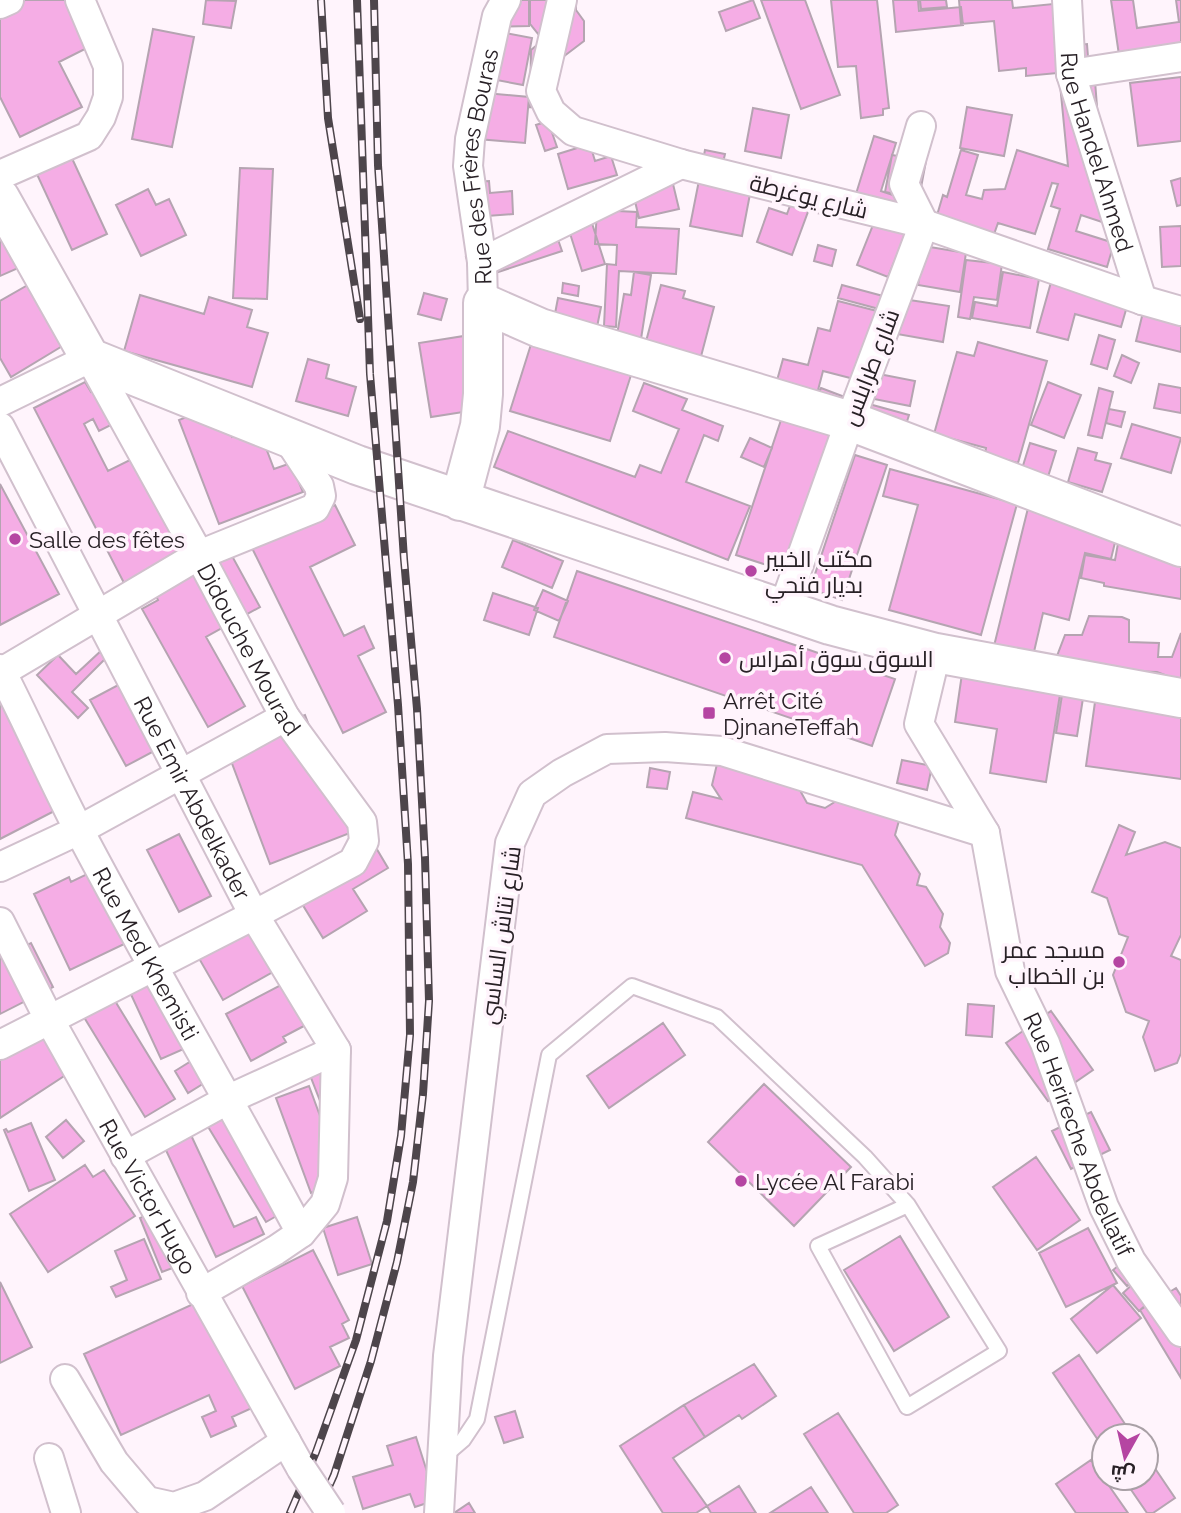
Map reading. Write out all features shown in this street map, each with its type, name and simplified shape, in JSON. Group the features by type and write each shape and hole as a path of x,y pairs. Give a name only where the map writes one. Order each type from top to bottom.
{"street":[{"path":"0,4 9,0"},
{"path":"0,175 89,136 101,117 108,97 108,66 80,0"},
{"name":"Rue des Frères Bouras","path":"460,501 480,426 483,394 482,262 468,166 470,139 497,16 506,0"},
{"name":"شارع يوغرطة","path":"562,0 541,91 551,112 573,131 681,164 924,224 1168,305"},
{"name":"Rue Handel Ahmed","path":"1067,0 1071,74 1168,305"},
{"path":"1071,74 1181,57"},
{"path":"921,126 904,184 924,224"},
{"path":"482,262 681,164"},
{"path":"0,198 90,358 357,465 872,638 936,653 1181,698"},
{"name":"شارع طرابلس","path":"783,609 924,224"},
{"path":"483,303 540,328 850,421 1181,547"},
{"path":"0,402 90,358"},
{"name":"Didouche Mourad","path":"90,358 285,718 362,822 363,841 353,862 254,915"},
{"name":"Rue Emir Abdelkader","path":"0,427 254,915 336,1050"},
{"path":"0,671 199,555 315,508 321,496 319,485 286,436"},
{"name":"Rue Herireche Abdellatif","path":"936,653 919,724 985,833 1010,971 1045,1043 1104,1208 1131,1261 1181,1332"},
{"name":"Rue Med Khemisti","path":"0,671 79,830 301,1233"},
{"path":"0,867 79,830 285,718"},
{"name":"شارع نتاش الساسي","path":"439,1513 448,1356 510,843 532,794 562,773 607,749 665,747 722,751 985,833"},
{"path":"0,1045 254,915"},
{"name":"Rue Victor Hugo","path":"0,922 49,1019 201,1293 300,1468 331,1513"},
{"path":"125,1156 229,1099 336,1050 333,1178 325,1204 301,1233 201,1293"},
{"path":"65,1379 114,1462 147,1500 174,1507 205,1496 286,1441"},
{"path":"49,1458 66,1513"}],"lane":[{"path":"442,1458 463,1440 477,1419 549,1055 632,986 716,1017 865,1157 908,1205 999,1351 907,1407 818,1246 908,1205"}],"building":[{"path":"25,0 73,0 87,48 59,62 82,107 20,137 0,97 0,12"},
{"path":"206,0 236,1 231,28 203,24"},
{"path":"509,0 529,0 529,26 490,27"},
{"path":"530,0 576,0 576,10 584,21 584,41 559,60 545,108 530,107 531,50 543,40 530,24"},
{"path":"753,0 760,18 726,31 719,12"},
{"path":"761,0 805,0 840,95 801,109"},
{"path":"831,0 877,0 889,108 883,109 883,115 861,118 856,66 838,67"},
{"path":"893,0 918,0 919,11 961,7 963,25 896,32"},
{"path":"920,0 946,0 947,7 921,9"},
{"path":"959,0 1012,0 1013,8 1063,3 1068,46 1087,44 1089,70 1026,76 1026,68 999,71 994,21 961,24"},
{"path":"1111,0 1133,0 1137,28 1179,22 1176,0 1181,0 1181,46 1119,55"},
{"path":"153,29 194,37 172,147 132,139"},
{"path":"495,31 532,38 523,85 486,78"},
{"path":"1181,77 1181,141 1138,146 1130,83"},
{"path":"1095,81 1101,158 1114,226 1081,215 1076,231 1114,243 1107,267 1048,249 1060,209 1051,206 1058,184 1052,183 1035,234 998,223 993,237 935,222 943,195 947,197 961,150 978,155 966,195 982,199 984,190 1005,189 1017,150 1068,166 1060,84"},
{"path":"485,93 529,97 525,143 466,138"},
{"path":"967,107 1012,115 1004,156 960,148"},
{"path":"753,108 789,115 781,158 745,151"},
{"path":"548,121 557,147 545,151 536,125"},
{"path":"874,136 896,143 881,191 914,202 910,215 855,197"},
{"path":"590,144 595,161 611,156 617,175 568,189 558,154"},
{"path":"705,150 725,154 722,167 754,173 742,236 690,226"},
{"path":"70,154 107,234 72,250 35,170"},
{"path":"892,155 926,161 919,198 885,192"},
{"path":"240,168 273,169 267,299 233,298"},
{"path":"1181,178 1181,205 1177,206 1171,181"},
{"path":"489,181 490,193 512,191 513,214 474,217 471,182"},
{"path":"673,184 679,209 639,218 633,193"},
{"path":"148,189 156,205 169,199 186,235 141,256 116,205"},
{"path":"791,203 809,209 792,255 757,242 769,208 787,214"},
{"path":"0,208 25,265 0,276"},
{"path":"597,210 637,212 636,227 679,229 676,274 619,271 616,327 604,326 607,264 616,265 617,245 595,244"},
{"path":"589,214 605,264 582,271 566,221"},
{"path":"875,220 906,233 888,277 857,265"},
{"path":"1181,226 1181,266 1162,267 1160,227"},
{"path":"554,228 562,251 474,280 466,257"},
{"path":"818,245 836,250 832,266 814,261"},
{"path":"924,246 966,253 960,292 918,285"},
{"path":"966,260 1002,264 997,300 974,297 970,319 958,317"},
{"path":"634,272 651,275 641,339 617,335 624,294 631,295"},
{"path":"1003,272 1039,279 1030,328 972,318 975,302 997,306"},
{"path":"1053,275 1130,296 1121,327 1075,314 1068,340 1037,332"},
{"path":"33,282 69,342 11,377 0,358 0,301"},
{"path":"563,283 579,286 578,296 562,293"},
{"path":"661,285 685,291 683,298 714,307 699,364 644,349"},
{"path":"842,285 883,296 879,309 838,298"},
{"path":"424,293 447,299 441,320 418,314"},
{"path":"140,295 204,314 209,297 252,310 247,327 268,333 252,387 124,351"},
{"path":"558,298 601,307 596,332 553,324"},
{"path":"903,299 949,306 943,342 897,334"},
{"path":"838,301 877,311 858,380 823,371 817,394 776,384 783,359 808,365 818,328 830,331"},
{"path":"1181,303 1181,352 1136,341 1145,304"},
{"path":"1099,335 1115,340 1107,369 1091,364"},
{"path":"464,336 476,410 431,417 419,343"},
{"path":"533,338 632,372 610,441 510,411"},
{"path":"978,342 1047,361 1018,463 985,454 986,448 934,434 957,352 974,356"},
{"path":"1122,355 1139,363 1131,383 1114,376"},
{"path":"308,359 329,365 326,378 356,387 348,416 296,401"},
{"path":"879,374 915,381 910,406 874,399"},
{"path":"85,382 91,392 108,383 113,424 99,431 93,419 84,424 108,471 146,452 195,547 124,583 34,408"},
{"path":"1048,382 1081,395 1064,438 1031,425"},
{"path":"644,383 687,399 682,410 723,426 718,441 704,435 686,482 750,506 728,560 494,467 508,431 635,477 640,465 661,473 679,429 633,411"},
{"path":"1159,384 1181,388 1181,413 1154,408"},
{"path":"821,388 850,399 816,400"},
{"path":"1099,388 1113,392 1102,438 1088,435"},
{"path":"869,404 909,415 903,434 863,423"},
{"path":"1109,409 1125,412 1121,427 1106,423"},
{"path":"201,411 207,425 226,418 232,437 258,427 274,469 291,463 303,492 219,524 179,420"},
{"path":"784,411 840,430 791,573 736,555"},
{"path":"1132,424 1181,438 1171,473 1121,458"},
{"path":"750,438 772,448 764,467 741,457"},
{"path":"1030,443 1056,451 1047,480 1021,472"},
{"path":"1078,448 1097,453 1095,460 1111,464 1102,492 1068,482"},
{"path":"855,455 887,465 842,600 810,589"},
{"path":"890,469 1017,504 981,635 889,610 918,505 883,496"},
{"name":"Salle des fêtes","path":"0,484 59,594 0,625"},
{"path":"1030,500 1123,509 1111,559 1085,553 1069,620 1043,613 1033,656 994,646"},
{"path":"335,505 355,545 310,567 344,636 364,626 374,648 358,656 386,712 343,733 251,546"},
{"path":"1121,527 1181,537 1181,599 1104,586 1104,583 1081,578 1085,555 1115,560"},
{"path":"513,540 563,561 552,588 502,567"},
{"path":"226,545 260,607 206,637 245,706 208,727 142,609 158,600 151,587"},
{"name":"السوق سوق أهراس","path":"577,571 895,679 872,746 554,637"},
{"path":"543,590 568,601 559,621 534,610"},
{"path":"493,593 538,608 529,635 484,620"},
{"path":"1089,616 1122,617 1129,620 1129,642 1159,643 1158,657 1172,657 1181,633 1181,681 1157,672 1097,670 1057,656 1065,635 1082,635"},
{"path":"103,649 109,655 72,692 88,708 78,718 37,675 58,655 76,674"},
{"path":"963,667 1062,682 1046,782 990,773 997,729 955,722"},
{"path":"135,676 171,742 126,766 90,700"},
{"path":"0,687 64,806 0,839"},
{"path":"1063,689 1084,692 1077,736 1056,733"},
{"path":"1096,695 1181,707 1181,779 1086,766"},
{"path":"305,715 350,833 270,864 225,745"},
{"path":"902,760 932,766 927,790 897,783"},
{"path":"717,764 797,785 807,803 825,808 838,800 900,817 895,835 920,874 917,885 926,887 943,914 940,927 950,943 948,953 925,966 862,865 686,818 693,792 721,799 712,785"},
{"path":"650,768 670,772 667,789 647,787"},
{"path":"1119,825 1135,832 1126,855 1165,842 1181,848 1181,935 1171,956 1181,960 1181,1053 1177,1063 1155,1071 1143,1037 1149,1021 1126,1012 1113,975 1128,937 1119,934 1107,898 1092,892"},
{"path":"179,834 211,896 179,912 147,850"},
{"path":"375,846 388,868 353,889 367,911 323,938 296,894"},
{"path":"108,864 143,935 70,970 34,894 69,877 71,882"},
{"path":"264,908 294,960 223,1000 193,948"},
{"path":"0,943 6,956 31,943 53,987 0,1014"},
{"path":"162,973 195,1044 161,1059 128,988"},
{"path":"298,976 321,1017 283,1037 286,1042 251,1061 226,1014"},
{"path":"112,996 175,1099 145,1117 82,1014"},
{"path":"968,1004 994,1006 992,1037 966,1035"},
{"path":"1051,1011 1093,1070 1048,1101 1006,1043"},
{"path":"663,1023 685,1055 609,1108 587,1076"},
{"path":"53,1024 81,1065 0,1118 0,1042"},
{"path":"201,1055 214,1077 188,1093 175,1071"},
{"path":"329,1062 322,1106 308,1070"},
{"path":"764,1084 851,1167 794,1226 708,1142"},
{"path":"309,1086 344,1181 311,1193 276,1098"},
{"path":"235,1108 294,1206 266,1222 207,1125"},
{"path":"1091,1112 1110,1150 1071,1169 1052,1131"},
{"path":"66,1120 84,1141 63,1158 46,1137"},
{"path":"31,1123 55,1180 29,1191 4,1130 8,1132"},
{"path":"190,1133 234,1227 256,1217 264,1234 216,1257 164,1146"},
{"path":"1036,1157 1080,1220 1037,1250 993,1187"},
{"path":"85,1165 93,1177 104,1170 135,1216 48,1272 10,1214"},
{"path":"169,1206 191,1261 162,1272 140,1218"},
{"path":"357,1217 372,1264 338,1275 323,1228"},
{"path":"1088,1228 1117,1283 1066,1307 1039,1253"},
{"path":"900,1236 949,1317 894,1351 844,1270"},
{"path":"144,1239 161,1279 116,1297 111,1287 127,1280 115,1251"},
{"path":"313,1250 349,1320 342,1324 349,1338 330,1347 340,1366 295,1389 242,1286"},
{"path":"1135,1252 1149,1267 1127,1286 1113,1270"},
{"path":"1148,1270 1165,1288 1139,1311 1123,1293"},
{"path":"0,1282 32,1347 0,1363"},
{"path":"1113,1285 1141,1318 1097,1353 1071,1319"},
{"path":"1176,1288 1181,1296 1181,1378 1140,1310"},
{"path":"215,1294 265,1402 232,1417 236,1426 211,1437 202,1417 216,1411 209,1395 121,1435 84,1354"},
{"path":"1079,1355 1124,1422 1090,1422 1090,1428 1053,1373"},
{"path":"754,1364 776,1396 742,1419 739,1415 705,1437 684,1405"},
{"path":"684,1405 705,1437 673,1458 707,1506 696,1513 663,1513 620,1446"},
{"path":"515,1411 523,1437 504,1443 495,1417"},
{"path":"838,1413 898,1505 886,1513 854,1513 804,1434"},
{"path":"416,1437 436,1500 415,1507 410,1494 363,1509 353,1477 393,1465 387,1446"},
{"path":"1090,1461 1090,1492 1113,1492 1128,1513 1076,1513 1056,1484"},
{"path":"1160,1476 1175,1498 1153,1513 1147,1513 1133,1492 1160,1492"},
{"path":"739,1486 756,1513 711,1513 707,1506"},
{"path":"811,1487 828,1513 770,1513"},
{"path":"469,1503 475,1513 454,1513"}],"railway":[{"path":"321,0 328,118 360,319"},
{"path":"290,1513 316,1452 356,1340 387,1221 401,1136 410,1035 408,864 398,705 370,374 357,0"},
{"path":"317,1513 334,1475 371,1361 397,1262 413,1182 423,1094 429,1001 417,709 404,559 378,165 374,0"}],"place":[{"name":"Salle des fêtes","path":"15,539"},
{"name":"مكتب الخبير بديار فتحي","path":"751,571"},
{"name":"السوق سوق أهراس","path":"725,658"},
{"name":"Arrêt Cité DjnaneTeffah","path":"709,713"},
{"name":"مسجد عمر بن الخطاب","path":"1119,962"},
{"name":"Lycée Al Farabi","path":"741,1181"}]}
